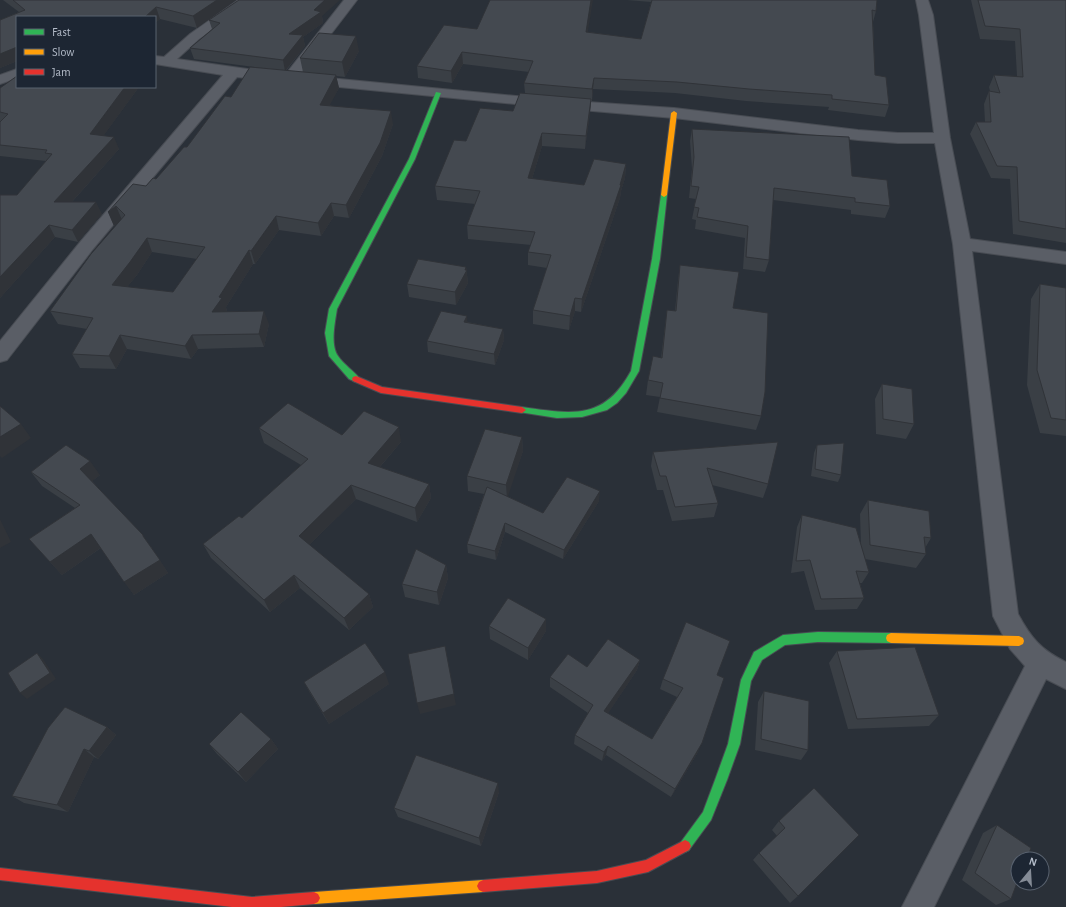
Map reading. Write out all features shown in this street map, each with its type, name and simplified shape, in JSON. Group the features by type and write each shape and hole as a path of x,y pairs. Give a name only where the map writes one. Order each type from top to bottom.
{"street":[{"path":"161,61 189,39 246,0"},
{"path":"290,78 351,0"},
{"path":"922,0 926,15 942,138 962,244 1006,616 1019,641 1040,663 1066,676"},
{"path":"161,61 233,72 438,93 674,113 858,135 898,138 942,138"},
{"path":"0,355 87,245 233,72"},
{"path":"0,80 16,73"},
{"path":"438,93 412,159 333,309 329,333 333,356 352,377 381,390 562,416 589,414 612,405 627,388 635,371 656,259 674,113"},
{"path":"962,244 1066,258"},
{"path":"0,874 252,903 597,877 648,866 685,846 707,816 734,744 746,680 758,656 784,640 818,637 1019,641"},
{"path":"918,907 1040,663"}],"building":[{"path":"13,0 217,0 193,16 156,7 146,16 16,16 16,47 0,54 0,20 25,10"},
{"path":"239,0 325,0 314,10 321,12 289,34 303,35 283,60 190,48 220,23 209,20"},
{"path":"490,0 591,0 586,32 641,39 652,0 877,0 876,11 872,10 875,75 886,77 889,105 832,99 832,95 677,82 594,78 592,89 524,83 533,61 462,52 451,71 417,66 444,25 477,29"},
{"path":"978,0 1066,0 1066,229 1019,221 1017,167 997,166 976,122 991,122 989,91 1000,93 994,75 1023,77 1020,29 985,26"},
{"path":"319,33 356,36 342,62 300,58"},
{"path":"250,67 336,75 320,105 391,111 380,143 346,205 331,203 318,223 276,216 251,251 249,250 219,297 222,298 212,312 264,311 259,334 192,335 185,346 120,335 109,356 72,354 93,318 50,311 91,254 125,215 116,206 108,212 133,184 146,186 153,178 156,179 184,147 187,147 225,96 231,97","holes":["147,238 205,247 173,292 112,285"]},
{"path":"16,77 16,88 124,88 90,134 114,137 54,202 96,202 72,230 49,225 0,277 0,195 17,195 52,154 45,153 47,150 0,145 0,122 8,114 0,112 0,88"},
{"path":"520,93 591,99 586,136 542,133 528,178 584,185 594,159 626,164 621,185 582,299 575,298 570,316 533,310 551,255 528,252 535,232 467,225 480,191 435,186 454,140 466,141 480,108 513,111"},
{"path":"692,129 849,137 852,176 887,180 890,206 855,202 855,198 774,188 769,260 746,257 748,226 697,217 699,208 694,207 699,187 691,186 694,157"},
{"path":"418,259 466,267 465,270 467,270 455,292 407,284"},
{"path":"680,265 739,272 733,308 768,313 765,392 761,416 660,398 663,383 648,380 653,356 662,358 667,310 676,311"},
{"path":"1040,284 1066,288 1066,420 1051,418 1037,370"},
{"path":"441,311 467,316 464,322 503,329 494,354 427,341"},
{"path":"882,384 912,389 914,424 883,419"},
{"path":"288,403 342,435 364,411 399,427 368,463 429,484 415,508 351,485 299,536 369,594 344,618 294,575 264,600 203,544 239,516 242,518 308,459 259,428"},
{"path":"0,406 21,424 0,437"},
{"path":"485,429 522,437 506,485 467,476"},
{"path":"778,442 768,484 707,468 718,503 675,507 666,476 660,476 653,452"},
{"path":"844,443 841,475 815,469 817,445"},
{"path":"66,445 90,461 80,469 143,535 160,560 124,582 91,534 50,562 29,539 80,505 31,472"},
{"path":"567,477 600,491 564,550 505,523 495,551 467,544 487,487 543,513"},
{"path":"868,500 929,511 931,538 924,537 926,554 870,545"},
{"path":"802,515 856,528 869,572 856,571 864,598 821,599 810,560 796,561"},
{"path":"416,549 446,565 437,592 402,584"},
{"path":"508,598 546,619 528,648 489,626"},
{"path":"686,622 730,641 717,675 724,678 702,743 675,789 608,746 604,752 575,735 593,705 550,677 568,654 587,667 608,639 640,660 604,711 652,739 683,688 663,679"},
{"path":"365,643 385,672 323,713 304,682"},
{"path":"445,646 454,694 417,703 408,654"},
{"path":"915,647 939,715 857,719 837,651"},
{"path":"37,653 50,673 20,693 8,673"},
{"path":"764,691 809,701 808,750 761,739"},
{"path":"65,707 107,727 89,751 84,749 57,805 12,796 48,728"},
{"path":"241,712 271,739 238,772 209,744"},
{"path":"416,755 498,783 479,838 394,808"},
{"path":"814,788 859,835 798,896 759,853 785,828 779,821"},
{"path":"997,825 1031,848 1030,851 1010,851 1010,891 1014,891 1011,899 975,873"}],"traffic: fast":[{"path":"356,379 352,377 333,356 329,333 333,309 412,159 438,93"},
{"path":"522,410 570,415 593,412 604,408 614,401 626,387 635,371 656,259 664,195"},
{"path":"685,846 707,816 721,780 734,744 746,680 758,656 783,640 818,637 891,638"}],"traffic: slow":[{"path":"664,195 674,113"},
{"path":"891,638 1019,641"},
{"path":"314,898 483,886"}],"traffic: jam":[{"path":"356,379 381,390 522,410"},
{"path":"483,886 597,877 648,866 685,846"},
{"path":"0,874 252,903 314,898"}]}
